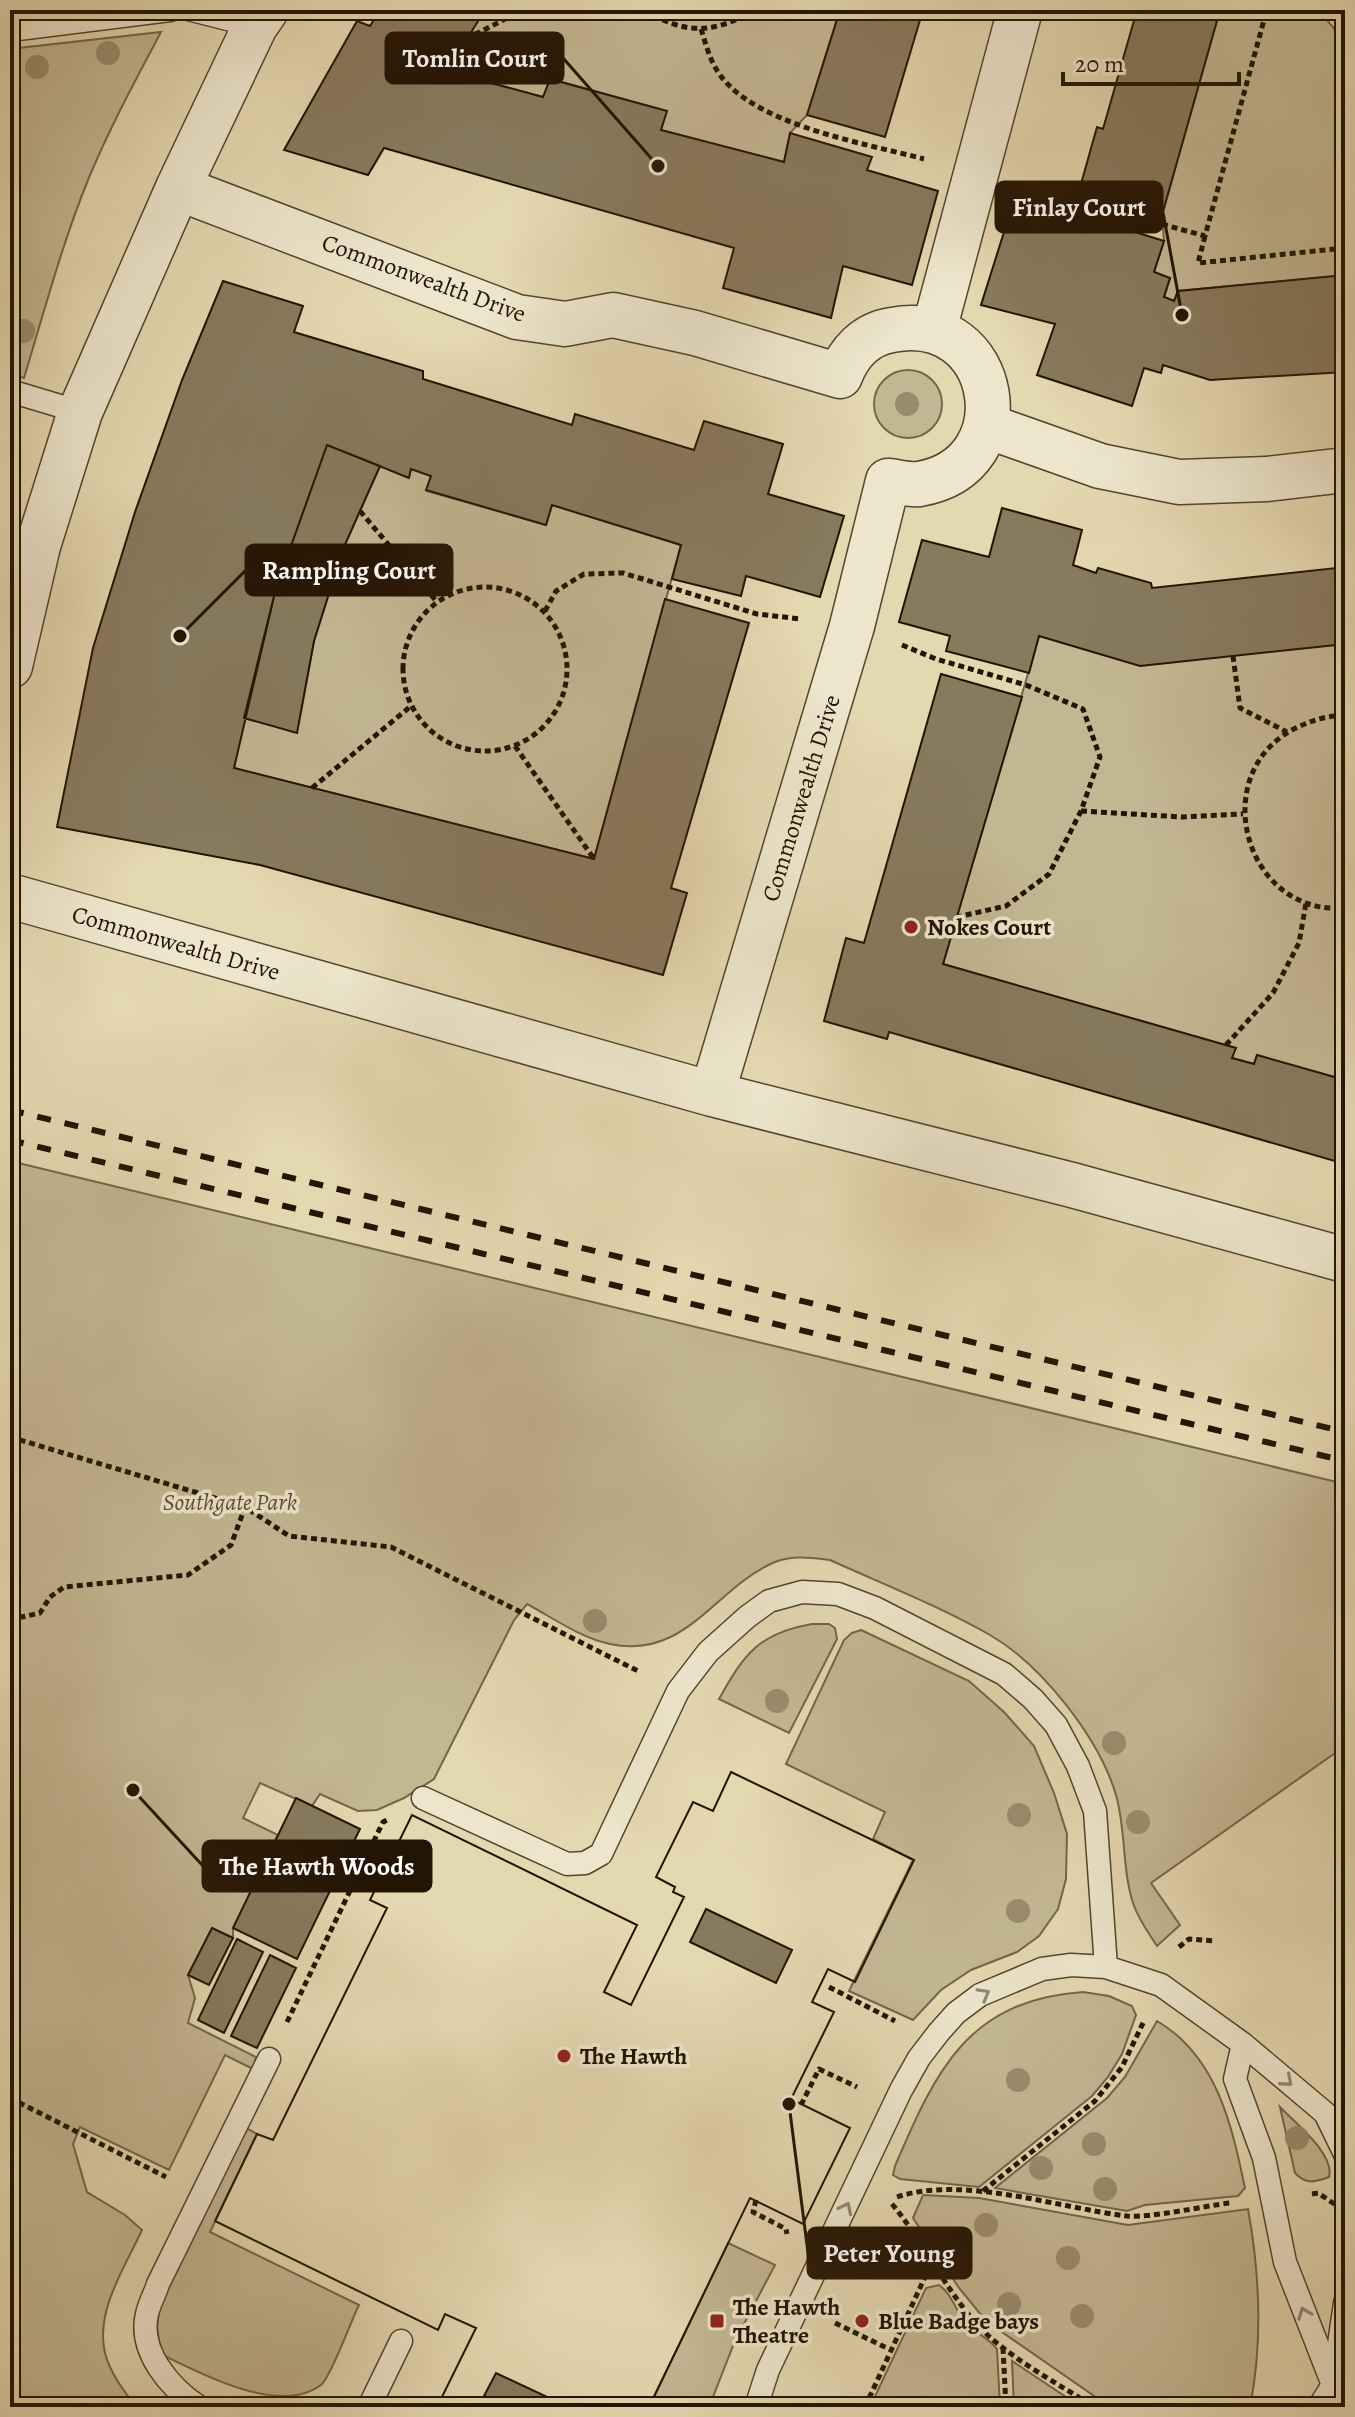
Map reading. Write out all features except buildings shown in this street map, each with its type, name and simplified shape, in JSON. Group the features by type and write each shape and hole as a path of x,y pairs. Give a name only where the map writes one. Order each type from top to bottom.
{"street":[{"path":"1020,10 934,330 953,339 974,358 982,372 989,398 987,426 1100,466 1179,482 1267,479 1345,470"},
{"path":"10,666 38,546 80,412 178,188 260,18"},
{"name":"Commonwealth Drive","path":"178,188 517,317 565,324 613,315 695,333 840,376 844,364 858,345 882,331 907,327 934,330"},
{"name":"Commonwealth Drive","path":"712,1094 852,626 888,481 916,485 943,477 957,469 976,449 987,426"},
{"name":"Commonwealth Drive","path":"10,896 712,1094 1072,1185 1345,1260"}],"lane":[{"path":"10,30 170,10"},
{"path":"192,10 260,18"},
{"path":"10,391 80,412"},
{"path":"423,1798 567,1864 585,1863 601,1854 678,1691 708,1652 769,1601 802,1592 838,1594 875,1608 1004,1674 1033,1699 1056,1725 1078,1766 1095,1811 1106,1967"},
{"path":"756,2407 768,2370 919,2058 956,2013 980,1995 1008,1981 1042,1969 1071,1965 1106,1967 1161,1985 1243,2044 1325,2113 1345,2154"},
{"path":"1243,2044 1235,2079 1260,2146 1285,2262 1339,2389"},
{"path":"199,2407 173,2386 160,2369 146,2334 147,2315 158,2284 269,2059"},
{"path":"1319,2407 1339,2389 1345,2303"},
{"path":"369,2407 401,2341"}],"path":[{"path":"466,39 523,10"},
{"path":"645,10 672,24 701,29 731,24 754,10"},
{"path":"1276,10 1264,20 1198,263 1345,248"},
{"path":"701,29 715,67 743,99 781,120 1205,236"},
{"path":"360,511 437,602"},
{"path":"545,611 556,591 584,574 623,573 757,614 852,626 936,659 1026,685 1083,709 1100,757 1081,811 1049,874 1006,906 957,917"},
{"path":"469,587 497,587 523,594 545,611 560,633 568,660 566,687 556,712 538,733 515,746 488,752 461,748 436,736 411,706 405,691 402,664 408,637 423,614 444,596 469,587"},
{"path":"1233,656 1240,708 1287,732"},
{"path":"312,788 411,706"},
{"path":"1345,716 1313,720 1287,732 1269,747 1254,767 1243,814 1249,843 1262,868 1281,889 1306,903 1345,908"},
{"path":"515,746 594,859"},
{"path":"1081,811 1182,817 1243,814"},
{"path":"1226,1045 1273,993 1299,943 1306,903"},
{"path":"10,1437 245,1507 289,1536 391,1547 678,1691"},
{"path":"10,1613 22,1617 40,1613 50,1597 64,1587 188,1575 231,1545 245,1507"},
{"path":"269,2059 383,1822 423,1798"},
{"path":"982,2192 1095,2101 1110,2085 1122,2067 1177,1948 1189,1939 1215,1941"},
{"path":"829,1987 898,2023"},
{"path":"801,2105 819,2069 863,2090"},
{"path":"10,2098 202,2196"},
{"path":"1094,2407 1002,2347 974,2321 907,2222 888,2200 918,2190 982,2192 1131,2216 1318,2193 1345,2211"},
{"path":"753,2212 756,2200"},
{"path":"865,2407 925,2277 938,2268"},
{"path":"1002,2347 1006,2407"}],"green space":[{"path":"485,10 840,10 807,115 790,133 784,162 661,130 666,111 551,79 543,97 428,66 438,49"},
{"path":"1220,10 1319,10 1345,42 1345,275 1178,291 1174,301 1164,297 1170,278 1154,272 1164,241 1162,215"},
{"path":"161,32 88,180 24,378 10,374 10,49"},
{"path":"908,370 932,380 942,404 932,428 908,438 884,428 874,404 884,380"},
{"path":"380,466 408,478 411,469 431,476 427,491 546,525 552,505 681,545 594,859 234,768 244,718 297,732 314,641 343,549"},
{"path":"1039,636 1345,644 1345,1080 1257,1055 1254,1064 1232,1058 1235,1048 943,964"},
{"name":"Southgate Park","path":"10,1161 1345,1484 1345,1746 1151,1883 1180,1925 1157,1946 1133,1903 1116,1795 1096,1750 1048,1684 1010,1648 971,1624 830,1560 809,1558 775,1562 754,1573 680,1632 637,1646 610,1644 588,1637 527,1604 514,1620 434,1779 377,1810 358,1811 320,1794 312,1806 260,1783 243,1818 278,1835 233,1928 233,1938 212,1928 188,1975 195,1998 188,2023 256,2057 253,2069 225,2055 169,2170 80,2127 73,2144 87,2192 125,2215 142,2230 113,2290 103,2337 110,2368 136,2407 10,2407"},
{"path":"812,1624 829,1624 835,1628 837,1639 789,1733 719,1699 745,1658 755,1648 779,1633"},
{"path":"861,1630 969,1681 1004,1712 1034,1746 1067,1834 1066,1879 1058,1909 1039,1936 1017,1952 971,1970 941,1990 913,2020 849,1991 913,1860 873,1839 885,1812 786,1764 844,1640"},
{"path":"1083,1992 1109,1996 1132,2006 1136,2015 1122,2054 1092,2096 979,2187 900,2179 893,2175 926,2099 961,2046 984,2025 1011,2009 1044,1998"},
{"path":"1157,2021 1194,2053 1219,2094 1245,2188 1238,2196 1145,2205 1127,2211 995,2188 1107,2098 1125,2077"},
{"path":"1280,2107 1320,2149 1329,2168 1329,2177 1311,2181 1295,2173"},
{"path":"246,2128 257,2134 210,2232 359,2305 326,2378 322,2384 305,2393 286,2396 242,2389 161,2354 157,2327 160,2305"},
{"path":"923,2195 979,2198 1128,2225 1248,2209 1258,2308 1257,2358 1250,2407 1110,2407 986,2321 959,2288 913,2218"},
{"path":"728,2243 775,2265 735,2341 709,2407 649,2407"},
{"path":"939,2285 966,2323 997,2349 1000,2407 870,2407 926,2288"},
{"path":"1012,2361 1081,2407 1014,2407"}],"railway":[{"path":"10,1110 1345,1432"},
{"path":"10,1140 1345,1461"}],"place":[{"name":"Tomlin Court","path":"658,166"},
{"name":"Finlay Court","path":"1182,315"},
{"name":"Rampling Court","path":"180,636"},
{"name":"Nokes Court","path":"911,927"},
{"name":"The Hawth Woods","path":"133,1790"},
{"name":"The Hawth","path":"564,2056"},
{"name":"Peter Young","path":"789,2104"},
{"name":"The Hawth Theatre","path":"717,2321"},
{"name":"Blue Badge bays","path":"862,2321"}]}
